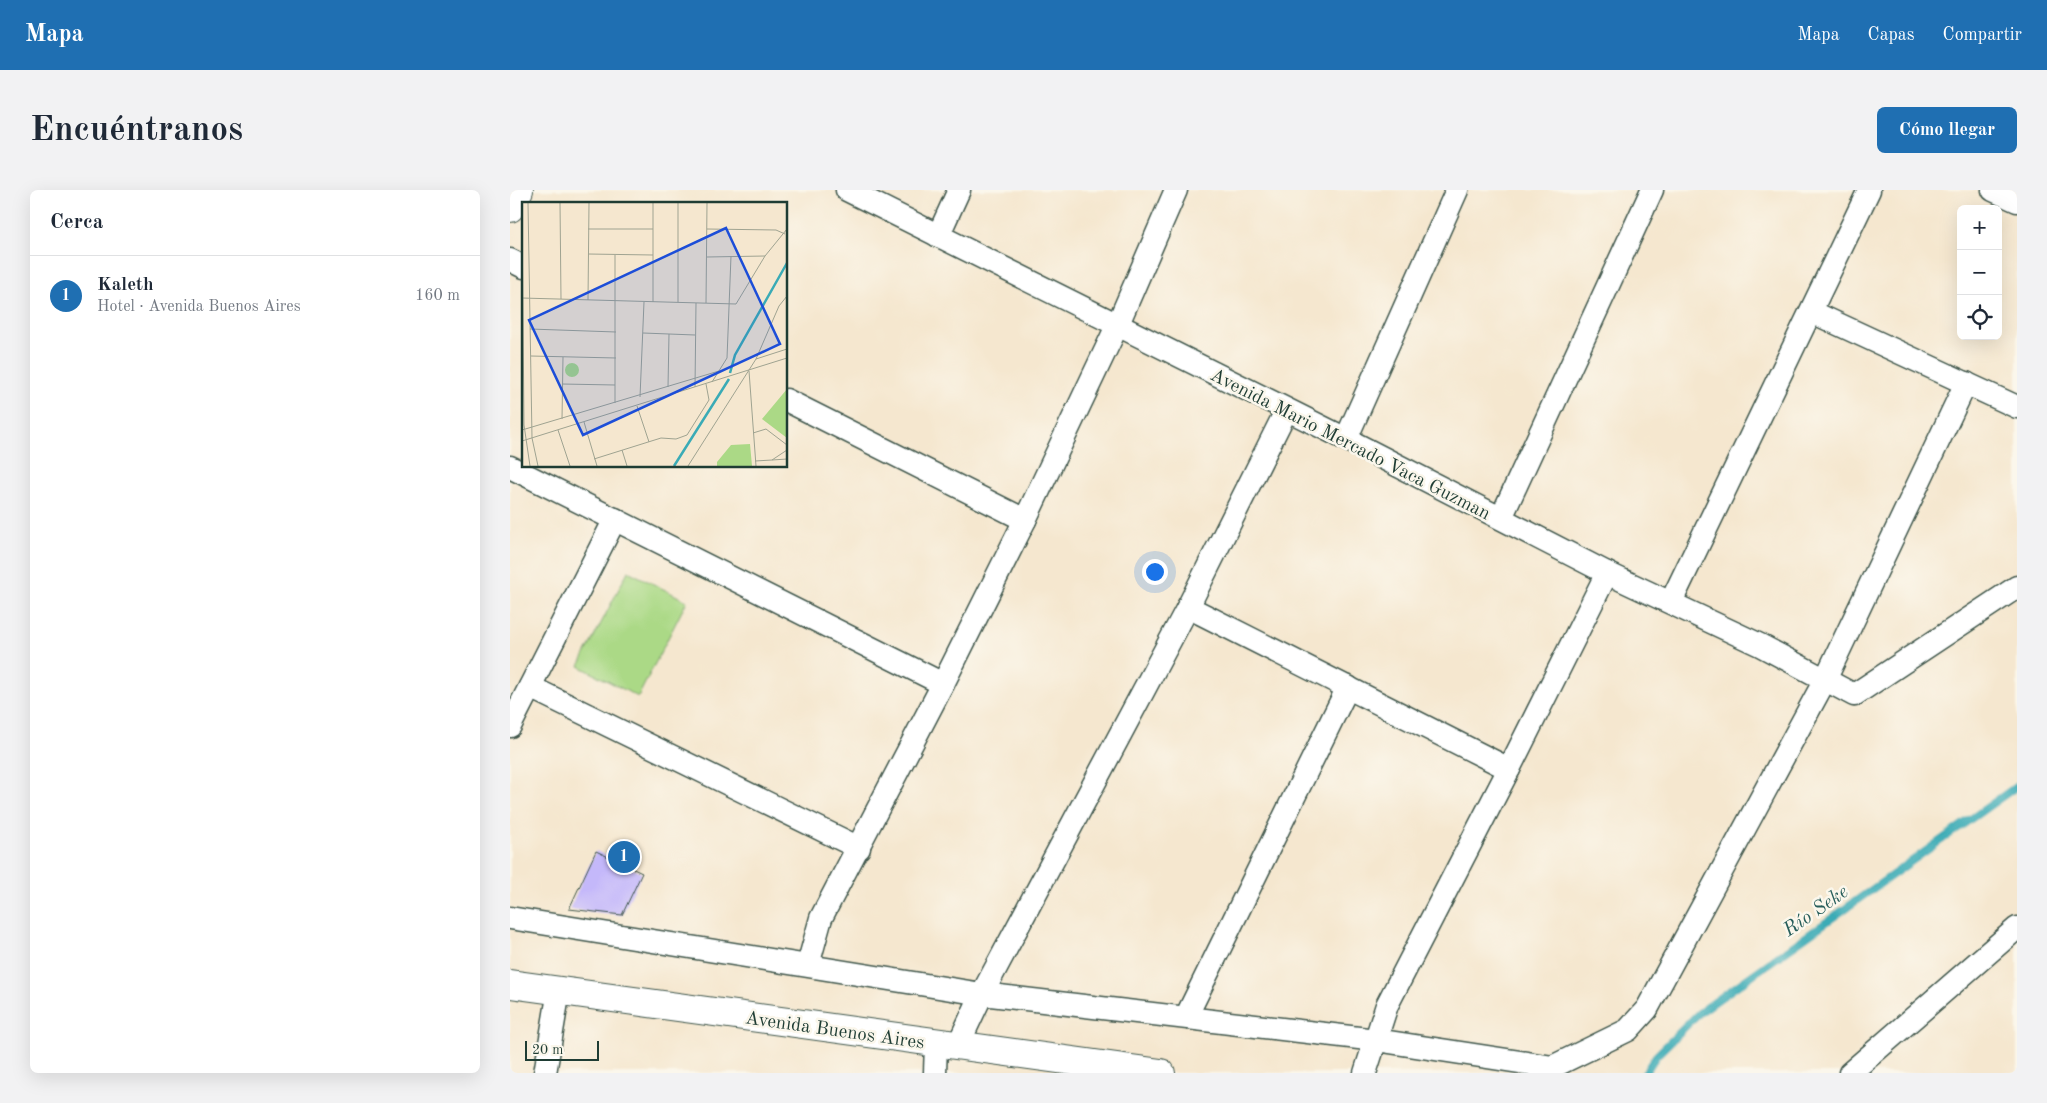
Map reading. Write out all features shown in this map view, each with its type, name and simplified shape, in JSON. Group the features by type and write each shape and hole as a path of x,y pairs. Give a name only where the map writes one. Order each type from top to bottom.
{"main road":[{"path":"510,208 519,190"},
{"name":"Avenida Buenos Aires","path":"510,984 1161,1073"}],"street":[{"name":"Avenida Mario Mercado Vaca Guzman","path":"847,190 1286,411 1346,439 1607,573 1760,645 1854,695 2017,587"},
{"path":"938,236 959,190"},
{"path":"808,965 821,918 860,848 1025,520 1117,326 1176,190"},
{"path":"1346,439 1457,190"},
{"path":"1501,518 1652,190"},
{"path":"1671,602 1869,190"},
{"path":"1993,190 2017,201"},
{"path":"510,260 522,266"},
{"path":"1812,312 2017,407"},
{"path":"510,918 982,994 1186,1016 1376,1040 1546,1070 1628,1030 1646,1009 1825,680 1966,383"},
{"path":"788,401 1025,520"},
{"path":"935,1073 947,1044 982,994 1188,607 1286,411"},
{"path":"510,466 943,684"},
{"path":"510,726 615,519"},
{"path":"1365,1073 1387,1004 1509,769 1607,573"},
{"path":"1188,607 1509,769"},
{"path":"530,687 860,848"},
{"path":"1186,1016 1348,687"},
{"path":"1850,1073 2017,928"},
{"path":"544,1073 559,990"}],"green space":[{"path":"628,571 687,601 638,697 579,666"}],"building":[{"path":"596,851 642,873 622,915 569,909"}],"waterway":[{"name":"Río Seke","path":"1645,1073 1656,1056 1699,1013 2017,786"}],"place":[{"name":"Kaleth","path":"624,857"}]}
